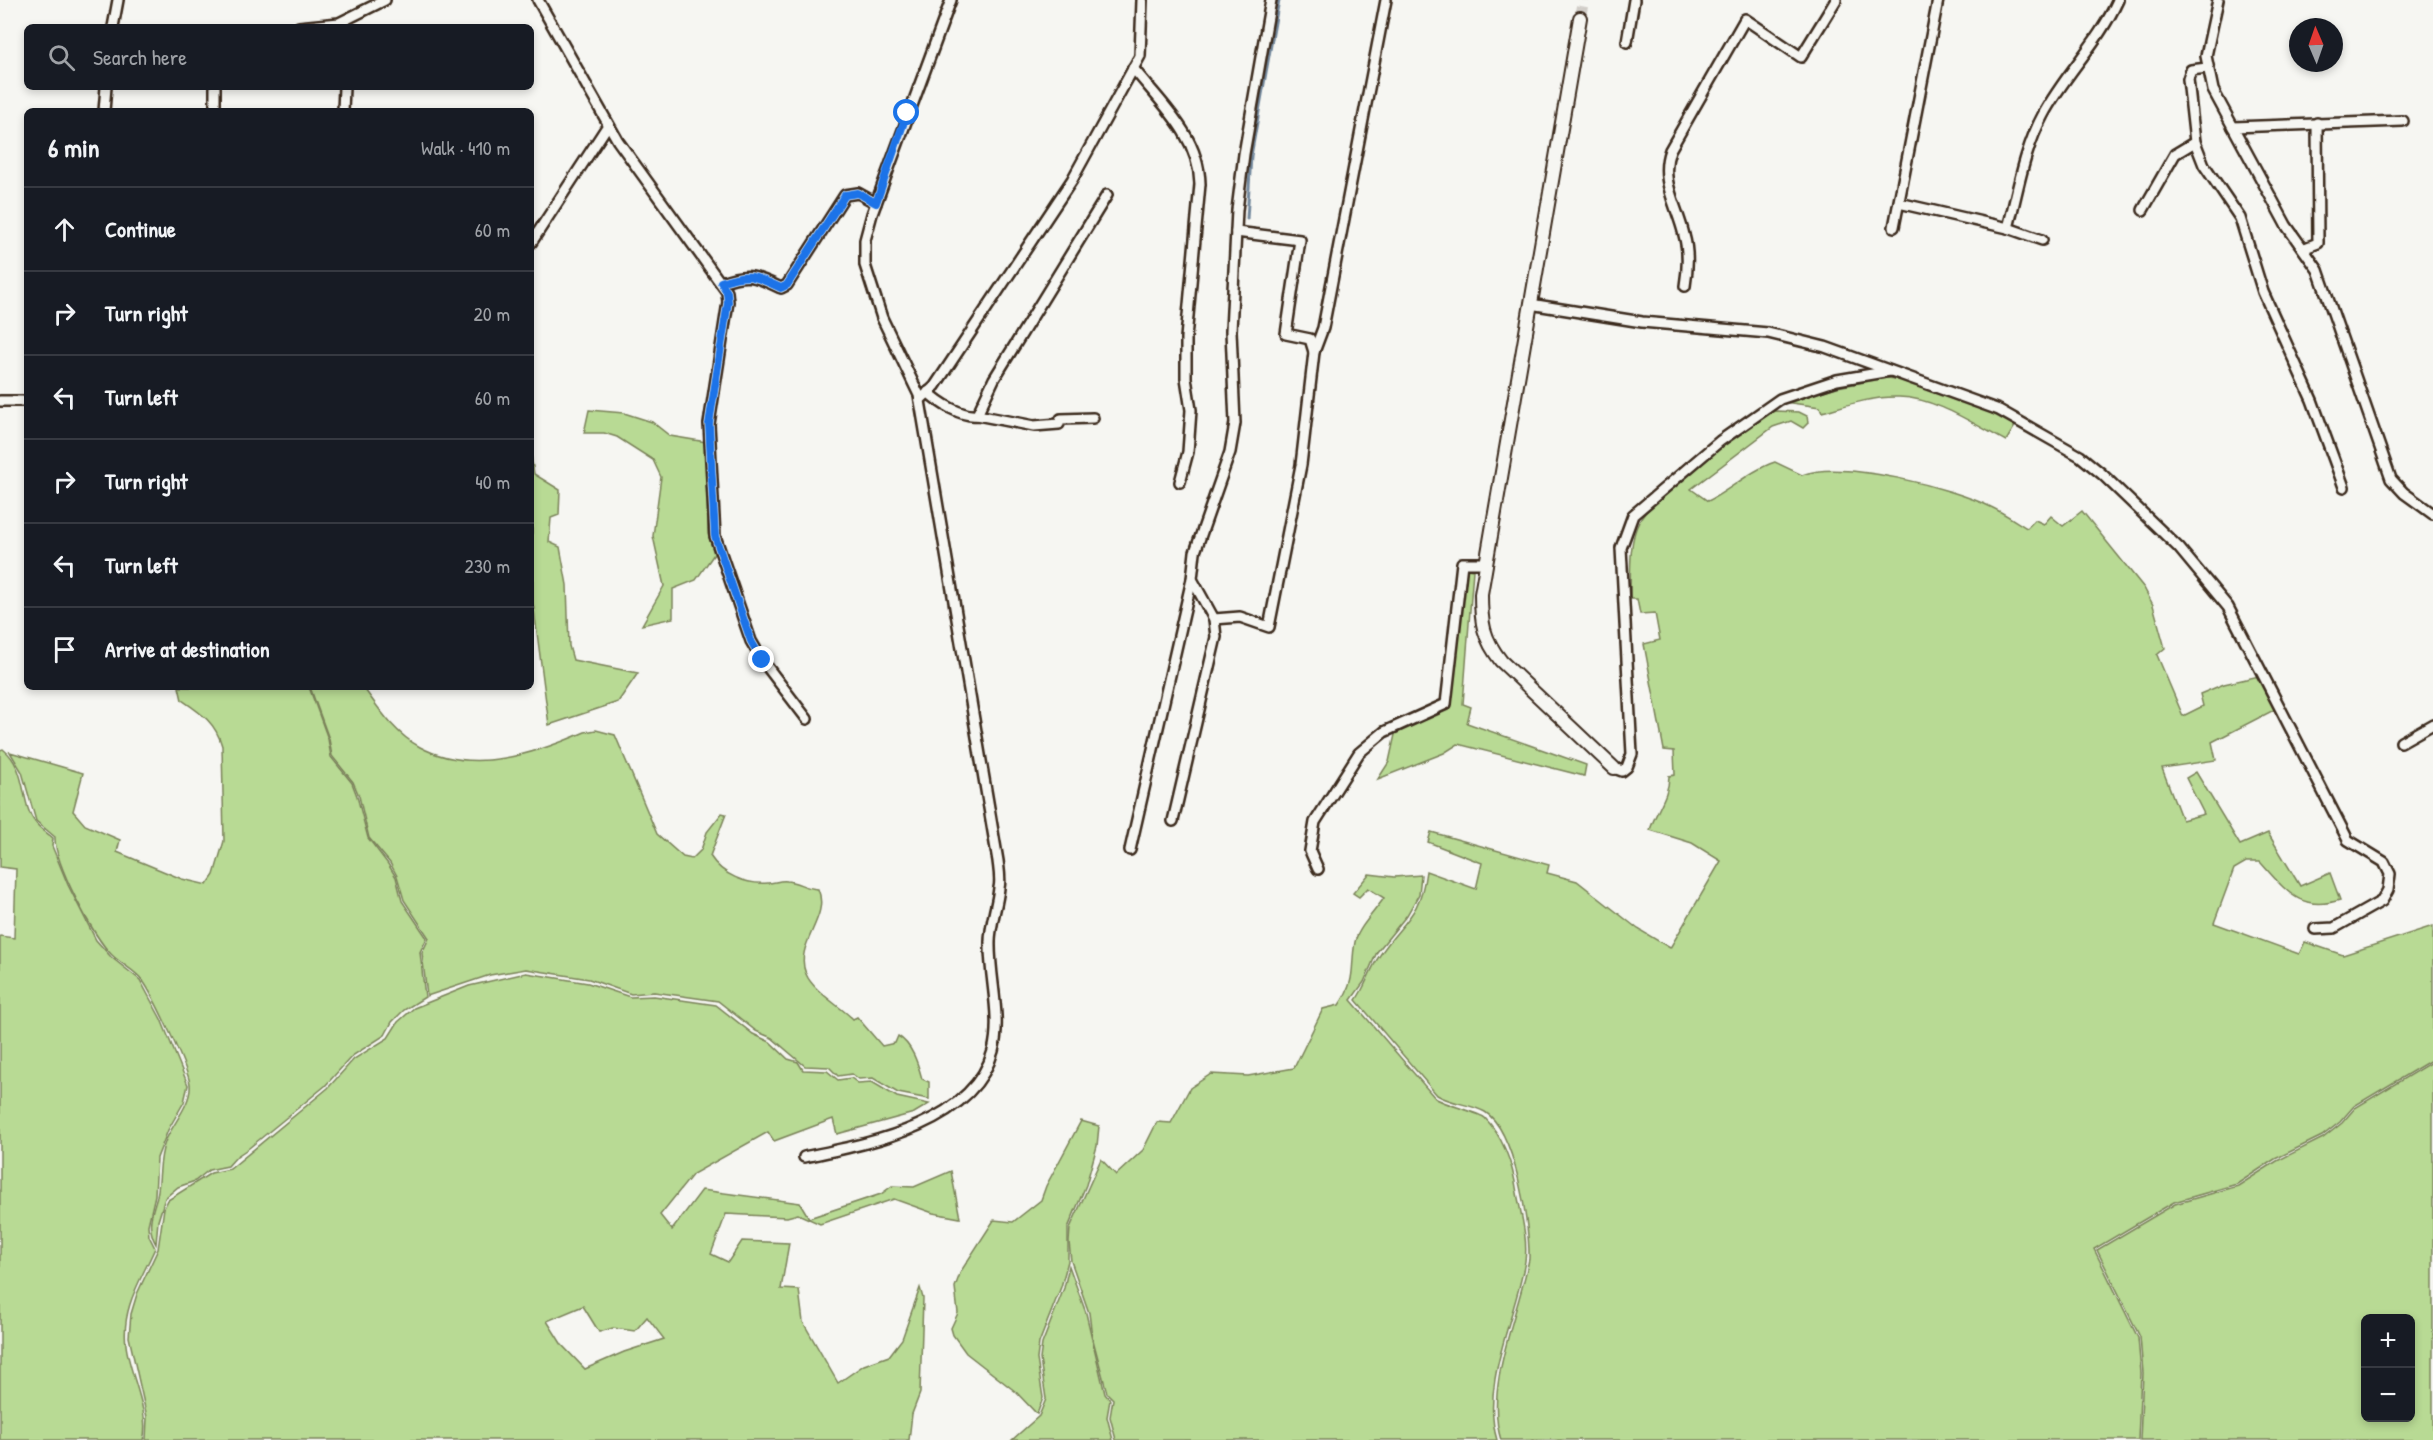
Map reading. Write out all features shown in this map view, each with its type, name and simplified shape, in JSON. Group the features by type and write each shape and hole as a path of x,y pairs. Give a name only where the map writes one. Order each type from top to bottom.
{"street":[{"path":"114,24 118,0"},
{"path":"344,24 385,0"},
{"path":"538,0 608,125 669,216 727,292 728,302 709,424 715,536 751,641 762,660 807,719"},
{"path":"804,1157 884,1139 937,1114 974,1086 986,1070 993,1050 995,1027 990,928 1000,886 998,861 920,400 911,374 882,318 865,265 865,240 876,203 951,0"},
{"path":"920,400 928,392 1072,180 1133,68 1142,46 1142,0"},
{"path":"1130,850 1192,579 1195,552 1230,452 1235,423 1231,331 1236,232 1244,154 1271,0"},
{"path":"1214,619 1240,617 1269,627 1301,465 1314,352 1323,328 1386,0"},
{"path":"1627,42 1634,0"},
{"path":"1685,286 1689,264 1685,236 1666,180 1666,162 1670,150 1744,19 1801,57 1836,0"},
{"path":"1894,227 1938,0"},
{"path":"2008,228 2031,139 2064,82 2107,24 2118,0"},
{"path":"2218,0 2206,56 2213,90 2286,225 2305,248 2318,270 2391,478 2404,493 2433,514"},
{"path":"1580,18 1486,563 1481,594 1481,614 1488,645 1501,661 1614,768 1622,771 1627,767 1632,754 1621,548 1633,515 1720,441 1780,399 1828,382 1890,370"},
{"path":"1133,68 1188,136 1200,164 1186,338 1186,378 1191,410 1188,452 1180,482"},
{"path":"2207,68 2191,70 2188,79 2195,142 2204,165 2240,218 2263,292 2312,400 2344,487"},
{"path":"105,108 106,90"},
{"path":"215,90 215,108"},
{"path":"343,108 344,90"},
{"path":"2233,127 2403,121"},
{"path":"2305,248 2318,243 2317,123"},
{"path":"534,238 608,125"},
{"path":"2142,210 2175,154 2195,142"},
{"path":"721,282 741,274 758,277 781,288 787,285 845,195 858,193 876,203"},
{"path":"977,415 994,379 1107,195"},
{"path":"1899,203 2008,228 2042,240"},
{"path":"1236,232 1300,240 1286,334 1310,339 1314,352"},
{"path":"1530,304 1641,322 1768,333 1835,350 1999,410 2080,456 2173,541 2212,586 2241,630 2296,743 2348,840 2384,862 2390,874 2388,890 2382,901 2334,928 2315,929"},
{"path":"928,392 935,399 970,416 977,415 1034,426 1059,424 1061,419 1092,418"},
{"path":"0,401 24,401"},
{"path":"1318,869 1310,851 1315,822 1359,753 1384,732 1446,704 1462,563 1486,563"},
{"path":"1173,821 1216,638 1214,619 1192,579"},
{"path":"2401,741 2433,724"}],"green space":[{"path":"1887,378 1936,389 2015,426 2006,441 1941,407 1913,398 1870,399 1822,412 1820,407 1784,402 1837,387"},
{"path":"589,410 624,413 652,422 670,436 706,442 708,534 714,554 696,580 673,589 673,618 642,625 664,586 653,536 661,477 653,460 617,437 604,433 584,433"},
{"path":"1799,412 1807,416 1808,423 1803,428 1791,421 1773,427 1691,489 1708,501 1775,462 1802,475 1820,471 1843,471 1869,473 1925,484 1996,509 2027,528 2035,520 2044,524 2051,516 2063,526 2082,511 2144,588 2153,605 2165,648 2157,655 2183,716 2203,706 2200,694 2224,684 2259,676 2276,709 2212,742 2216,760 2162,768 2182,820 2204,814 2186,778 2196,772 2240,845 2268,833 2300,886 2330,873 2340,900 2326,903 2303,901 2285,889 2260,862 2246,862 2234,869 2214,923 2299,954 2305,942 2343,955 2433,926 2433,1059 2354,1106 2340,1122 2322,1136 2275,1159 2237,1184 2174,1202 2094,1249 2138,1338 2141,1373 2138,1440 1501,1440 1497,1419 1500,1373 1529,1259 1527,1225 1519,1180 1512,1158 1496,1122 1480,1109 1437,1095 1356,1000 1388,943 1415,909 1420,899 1426,871 1476,889 1482,863 1428,842 1431,832 1549,865 1547,873 1577,881 1638,929 1670,948 1721,861 1692,843 1650,830 1665,797 1669,776 1675,775 1674,751 1664,750 1644,644 1660,640 1655,613 1640,614 1637,599 1630,599 1633,539 1639,522 1647,511 1677,481 1735,432 1765,413"},
{"path":"534,474 560,490 559,515 551,518 549,542 560,547 567,585 569,646 573,660 638,673 618,702 549,725 534,610"},
{"path":"1467,569 1473,570 1463,704 1471,707 1467,723 1586,765 1584,776 1458,744 1444,753 1378,779 1389,762 1396,730 1448,707"},
{"path":"180,690 310,690 328,739 331,757 352,783 368,838 396,877 402,901 427,938 420,952 425,997 404,1010 392,1022 385,1035 352,1056 325,1086 237,1156 228,1166 209,1170 195,1181 178,1187 165,1198 158,1221 156,1244 151,1232 151,1220 158,1189 161,1156 168,1135 188,1099 190,1084 188,1076 170,1032 143,981 112,955 85,916 61,863 55,837 36,821 22,772 10,752 83,773 73,811 85,825 120,840 117,852 182,879 207,885 214,875 224,841 222,746 212,725 182,700"},
{"path":"311,690 365,690 388,720 411,742 440,755 461,760 482,760 525,754 596,730 615,735 657,834 683,857 692,859 701,850 707,832 722,813 726,814 710,856 721,869 751,882 787,881 818,889 821,900 820,910 804,952 803,963 809,980 853,1019 857,1017 882,1046 895,1043 898,1036 903,1040 914,1055 922,1079 929,1082 929,1099 898,1093 873,1078 859,1079 852,1074 838,1076 829,1067 805,1066 772,1038 756,1031 718,1001 654,992 631,994 589,979 526,969 490,975 427,996 422,953 429,938 404,900 397,876 390,863 369,838 359,796 353,782 332,756 329,739"},
{"path":"3,749 16,766 30,815 53,838 52,846 68,885 96,940 111,957 140,980 161,1019 188,1085 184,1102 168,1130 157,1158 155,1195 148,1225 149,1236 155,1248 133,1295 126,1319 128,1356 144,1418 143,1440 0,1440 0,936 14,938 16,869 0,867 0,750"},
{"path":"1369,874 1394,877 1421,875 1419,894 1407,915 1377,952 1364,982 1351,1000 1435,1098 1485,1118 1502,1143 1513,1173 1524,1227 1526,1253 1521,1282 1496,1373 1493,1418 1497,1440 1116,1440 1110,1417 1113,1399 1107,1393 1092,1336 1089,1313 1071,1261 1070,1228 1101,1159 1116,1175 1143,1150 1157,1122 1171,1123 1190,1088 1211,1074 1248,1076 1294,1068 1323,1009 1339,1005 1345,996 1351,980 1355,942 1363,925 1384,898 1368,888 1359,897 1353,893"},
{"path":"526,973 588,983 630,997 654,996 716,1005 753,1034 770,1042 788,1059 798,1062 803,1070 827,1071 838,1080 851,1078 858,1083 872,1082 897,1097 929,1104 914,1113 837,1134 833,1119 774,1141 768,1132 693,1174 660,1215 672,1230 702,1190 800,1203 809,1218 881,1194 892,1186 914,1187 951,1171 960,1218 933,1213 894,1199 820,1224 798,1214 787,1217 726,1214 711,1254 728,1262 742,1241 789,1243 781,1289 799,1290 803,1322 838,1383 864,1365 889,1356 902,1339 920,1288 923,1298 920,1393 912,1414 909,1440 146,1440 147,1417 129,1337 131,1314 137,1294 158,1249 164,1208 168,1200 211,1173 230,1169 328,1088 354,1059 388,1038 398,1022 414,1008 469,986","holes":["583,1306 599,1332 613,1328 635,1331 647,1317 664,1339 624,1352 585,1369 562,1345 547,1321"]},
{"path":"2433,1061 2433,1440 2140,1440 2143,1373 2140,1337 2097,1250 2175,1204 2238,1186 2277,1161 2323,1138 2342,1123 2355,1108"},
{"path":"1081,1121 1099,1126 1097,1146 1086,1185 1068,1228 1068,1261 1061,1287 1039,1343 1037,1359 1043,1398 1037,1414 1016,1392 966,1353 953,1335 951,1328 958,1313 955,1287 961,1271 994,1220 1013,1222 1041,1200 1046,1186"},
{"path":"1069,1266 1086,1313 1105,1394 1110,1400 1107,1417 1113,1440 1012,1440 1039,1416 1046,1399 1040,1359 1042,1344 1064,1288"}],"waterway":[{"path":"1247,219 1251,156 1279,0"}],"tunnel":[{"path":"1580,18 1583,0"}],"route":[{"path":"762,660 751,641 719,554 715,536 709,424 728,302 727,292 721,282 741,274 758,277 781,288 787,285 845,195 858,193 876,203 907,113"}]}
